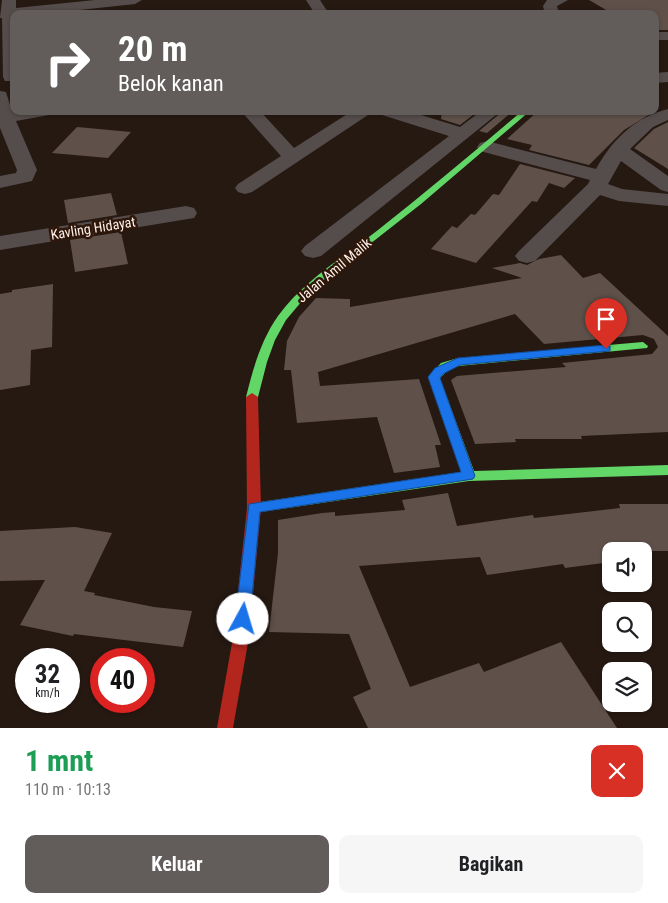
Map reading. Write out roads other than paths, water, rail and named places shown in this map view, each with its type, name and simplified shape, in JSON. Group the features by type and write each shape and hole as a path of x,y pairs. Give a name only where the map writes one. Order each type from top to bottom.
{"street":[{"path":"8,78 6,9 134,0"},
{"path":"0,96 4,118 27,170 24,176 0,182"},
{"path":"527,256 599,182 619,150 651,118 668,114"},
{"path":"4,118 21,115"},
{"path":"254,115 293,158"},
{"path":"245,188 359,115"},
{"path":"401,115 463,134"},
{"path":"313,251 487,115"},
{"name":"Jalan Amil Malik","path":"225,728 241,637 254,508 251,402 260,362 288,310 307,290 487,147 523,115"},
{"path":"487,147 599,182 619,196 668,200"},
{"path":"619,150 668,186"},
{"name":"Kavling Hidayat","path":"0,243 186,213"},
{"path":"469,476 434,377 445,366 458,362 643,346"},
{"path":"254,508 469,476 668,470"}]}
